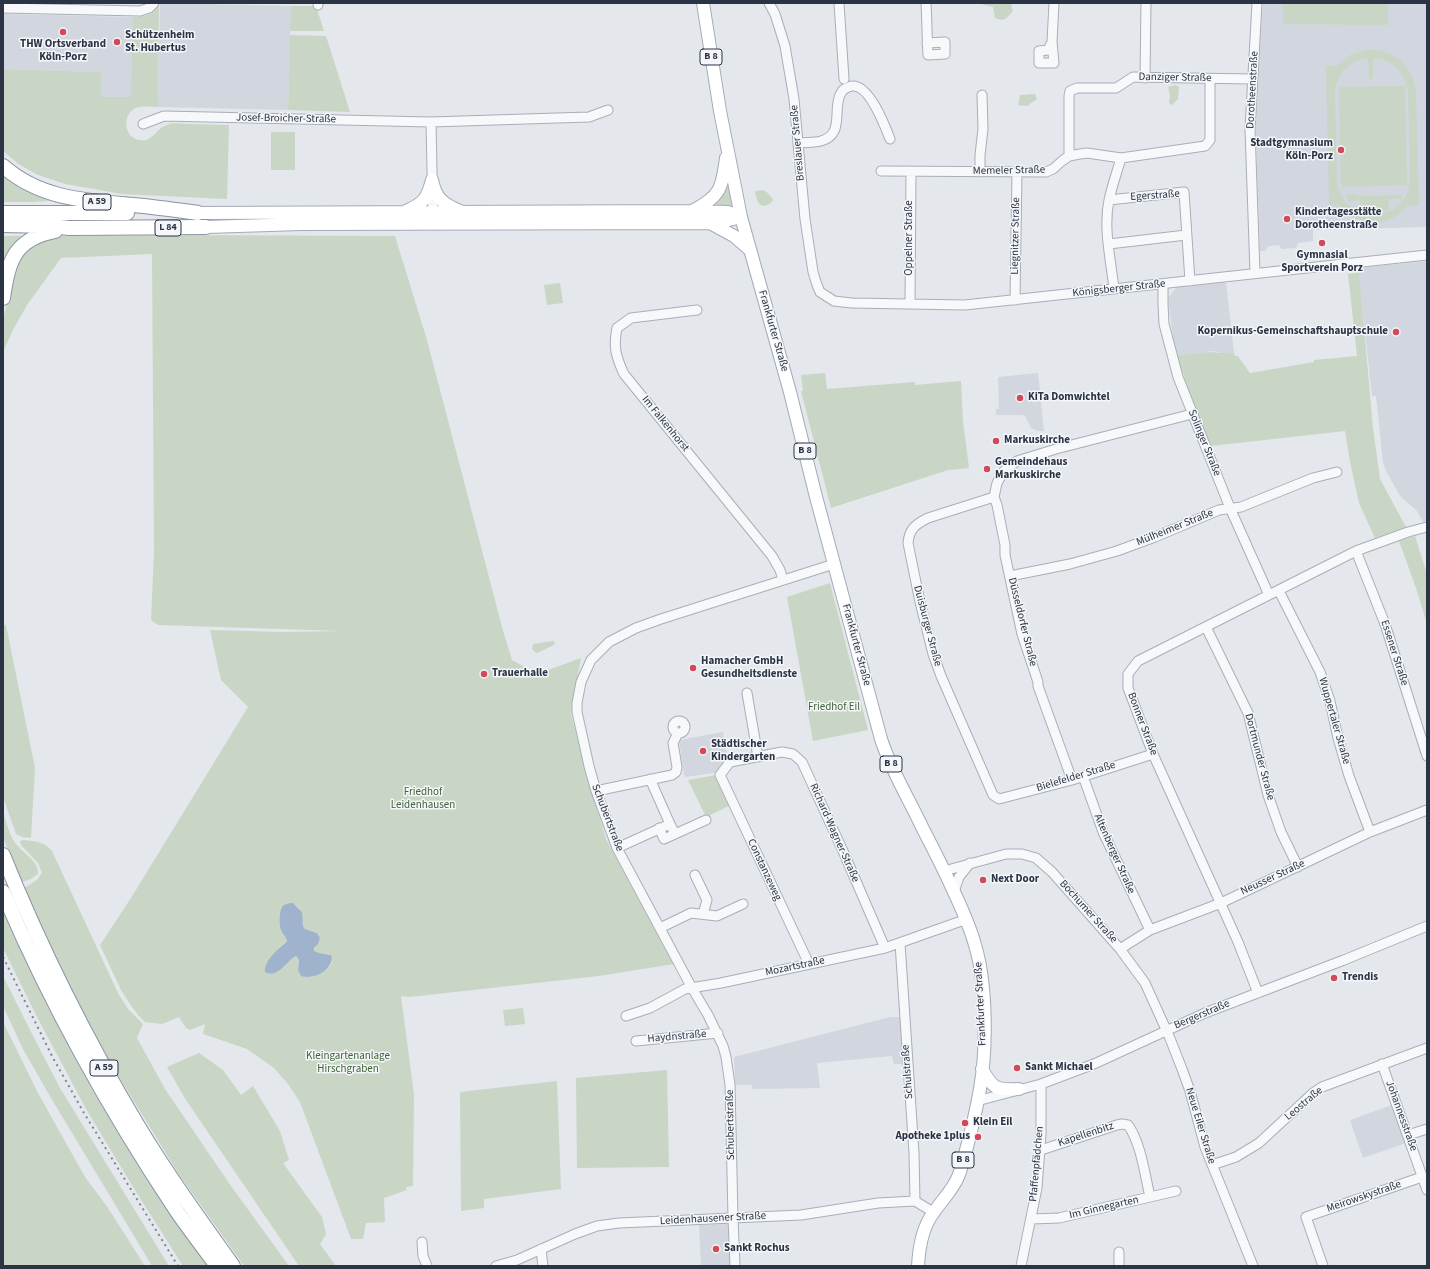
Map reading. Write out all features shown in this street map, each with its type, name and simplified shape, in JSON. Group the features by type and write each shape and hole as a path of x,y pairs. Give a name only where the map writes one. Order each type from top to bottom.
{"highway":[{"name":"A 59","path":"3,166 30,185 64,197 92,202 198,213"},
{"name":"L 84","path":"3,213 198,213"},
{"name":"L 84","path":"3,225 69,228 206,227"},
{"path":"3,298 8,268 21,246 40,234 69,228"},
{"name":"A 59","path":"3,855 26,913 99,1060 138,1127 187,1201 233,1266"},
{"name":"A 59","path":"3,892 87,1066 127,1135 164,1192 217,1266"}],"main road":[{"name":"Frankfurter Straße","path":"703,3 727,149 741,217 790,392 815,493 885,752 966,919 976,946 981,972 984,1025 982,1069 968,1145 959,1176 949,1194 933,1212 926,1225 922,1237 918,1266"},
{"path":"691,211 711,201 717,194 724,178 727,149"},
{"path":"403,213 424,201 427,197 432,180"},
{"path":"432,180 439,198 450,207 463,213"},
{"name":"L 84","path":"198,213 403,213 433,218 463,213 691,211 728,212 741,217"},
{"name":"L 84","path":"206,227 433,218 710,223 741,217"},
{"path":"710,223 734,236 750,250"},
{"path":"982,1069 990,1083 997,1087 1004,1090 1019,1089"}],"street":[{"path":"3,8 140,11 149,8 154,3"},
{"name":"Breslauer Straße","path":"769,3 775,14 785,46 794,99 805,218 810,259 816,285"},
{"path":"839,3 844,79"},
{"path":"926,3 927,43"},
{"path":"1052,42 1054,3"},
{"path":"1146,3 1146,78"},
{"name":"Dorotheenstraße","path":"1254,273 1250,129 1257,3"},
{"name":"Danziger Straße","path":"1069,156 1069,96 1070,91 1077,88 1116,88 1133,78 1252,79"},
{"path":"1069,156 1086,153 1121,158 1205,146 1210,140 1210,79"},
{"path":"799,143 820,141 826,139 833,132 838,121 839,98 843,90 851,86 858,87 870,98 890,139"},
{"path":"980,172 983,129 982,95"},
{"name":"Josef-Broicher-Straße","path":"143,124 164,116 431,122 589,117 608,110"},
{"path":"431,122 433,218"},
{"name":"Memeler Straße","path":"880,171 1046,172 1053,169 1062,160 1069,156"},
{"path":"1114,289 1107,227 1109,200 1121,158"},
{"name":"Oppelner Straße","path":"910,304 911,171"},
{"name":"Liegnitzer Straße","path":"1015,300 1017,172"},
{"name":"Egerstraße","path":"1109,200 1184,192 1190,281"},
{"path":"1109,244 1186,235"},
{"name":"Königsberger Straße","path":"816,285 820,292 827,298 842,302 965,305 1427,255"},
{"name":"Solinger Straße","path":"1163,284 1164,324 1178,377 1230,508 1269,595"},
{"name":"Im Falkenhorst","path":"697,310 632,318 618,328 615,340 617,358 624,374 772,556 780,570 783,580"},
{"path":"994,497 997,483 1004,471 1017,461 1056,449 1192,414"},
{"name":"Mülheimer Straße","path":"1010,576 1070,564 1116,551 1155,537 1219,510 1241,507 1313,478 1337,472"},
{"name":"Düsseldorfer Straße","path":"994,497 997,505 1022,634 1038,686 1072,780"},
{"name":"Duisburger Straße","path":"994,497 920,522 909,534 908,543 920,602 933,654 941,676 993,795 999,799"},
{"name":"Bonner Straße","path":"1258,993 1221,903 1153,754 1128,688 1128,674 1138,662 1356,551 1427,526"},
{"name":"Essener Straße","path":"1356,551 1385,624 1427,756"},
{"name":"Schubertstraße","path":"735,1266 730,1085 726,1057 718,1034 617,848 596,791 584,746 577,712 577,703 581,682 591,660 609,642 636,628 834,564"},
{"name":"Wuppertaler Straße","path":"1278,591 1326,686 1338,738 1349,776 1370,832"},
{"name":"Dortmunder Straße","path":"1206,627 1248,713 1268,795 1282,832 1298,867"},
{"path":"747,693 758,757"},
{"path":"596,791 672,775 676,772 677,767 673,743 678,734"},
{"name":"Richard-Wagner-Straße","path":"720,776 730,762 782,752 793,754 802,762 885,948"},
{"name":"Bielefelder Straße","path":"999,799 1072,780 1153,754"},
{"name":"Constanzeweg","path":"720,776 809,964"},
{"name":"Altenberger Straße","path":"1083,776 1103,832 1150,930"},
{"path":"650,780 675,834"},
{"name":"Neusser Straße","path":"1120,949 1150,930 1221,903 1370,832 1427,810"},
{"path":"659,828 664,839 706,820"},
{"path":"617,848 670,824"},
{"name":"Bochumer Straße","path":"944,871 1006,854 1022,854 1036,858 1052,872 1120,949 1145,983 1166,1030"},
{"path":"954,892 958,877 970,863"},
{"path":"694,875 707,900 703,914"},
{"path":"660,928 691,913 717,916 743,904"},
{"name":"Mozartstraße","path":"626,1016 650,1008 685,989 885,948 966,919"},
{"name":"Bergerstraße","path":"977,1101 1040,1084 1094,1064 1205,1013 1344,960 1427,926"},
{"name":"Schulstraße","path":"900,943 914,1153 915,1201"},
{"name":"Neue Eiler Straße","path":"1166,1030 1182,1069 1205,1147 1253,1266"},
{"name":"Haydnstraße","path":"636,1041 718,1034"},
{"name":"Leostraße","path":"1212,1165 1236,1157 1259,1144 1313,1093 1322,1087 1427,1048"},
{"name":"Johannesstraße","path":"1382,1064 1427,1190"},
{"name":"Pfaffenpfädchen","path":"1021,1266 1037,1188 1041,1150 1040,1084"},
{"name":"Kapellenbitz","path":"1041,1150 1116,1125 1128,1125 1136,1143 1150,1197"},
{"path":"1408,1135 1427,1129"},
{"name":"Meirowskystraße","path":"1323,1266 1306,1217 1422,1177"},
{"name":"Im Ginnegarten","path":"1031,1219 1059,1218 1176,1191"},
{"path":"915,1201 933,1212"},
{"name":"Leidenhausener Straße","path":"496,1266 517,1260 597,1226 619,1223 801,1215 878,1203 915,1201"},
{"path":"422,1242 423,1256 427,1266"},
{"path":"541,1249 543,1266"},
{"path":"1118,1252 1119,1266"}],"shaded area":[{"path":"160,3 291,6 288,110 158,107"},
{"name":"Stadtgymnasium Köln-Porz","path":"1263,3 1427,3 1427,227 1313,230 1313,241 1298,243 1296,248 1282,249 1279,245 1269,246 1265,251 1260,251 1255,112"},
{"path":"3,14 133,17 132,97 101,97 101,72 3,69"},
{"name":"Kopernikus-Gemeinschaftshauptschule","path":"1427,261 1427,521 1423,522 1417,511 1400,496 1386,471 1383,462 1376,396 1372,396 1358,268"},
{"path":"1226,282 1234,353 1224,354 1209,351 1208,353 1177,355 1168,298 1177,287"},
{"name":"KiTa Domwichtel","path":"1038,373 1044,431 1037,431 1031,428 1025,416 1022,415 996,415 996,409 999,409 998,377"},
{"name":"Städtischer Kindergarten","path":"723,732 728,760 719,772 686,777 684,774 679,740"},
{"path":"890,1017 901,1017 904,1064 894,1064 892,1056 817,1063 820,1088 752,1089 752,1085 735,1085 734,1057"},
{"path":"1392,1105 1406,1143 1363,1158 1350,1120"},
{"name":"Sankt Rochus","path":"728,1224 731,1227 733,1266 701,1266 699,1225"}],"green space":[{"path":"159,3 158,107 143,107 134,109 128,116 126,126 130,135 139,140 144,140 148,139 169,124 229,125 227,199 122,194 65,184 38,175 20,165 4,152 3,69 101,72 101,97 131,97 133,17 152,13"},
{"path":"980,3 1012,3 1011,5 1013,11 1005,19 1001,20 995,18 993,7"},
{"path":"1283,3 1388,3 1388,25 1283,24"},
{"path":"291,6 316,6 324,31 290,31"},
{"path":"290,35 326,36 350,112 288,110"},
{"path":"1366,50 1376,50 1393,56 1406,67 1411,75 1416,93 1419,206 1409,206 1396,216 1379,222 1358,219 1351,216 1339,206 1329,206 1326,66 1337,66 1350,55","holes":["1368,58 1369,79 1373,79 1373,58 1386,60 1396,67 1404,77 1408,90 1410,177 1407,193 1399,204 1388,212 1375,215 1362,213 1351,207 1342,196 1337,181 1336,85 1338,79 1346,69 1361,59"]},
{"path":"1175,85 1179,87 1178,99 1172,105 1169,103 1170,96 1168,87"},
{"path":"1405,86 1407,185 1341,187 1339,87"},
{"path":"1035,94 1037,99 1027,106 1018,105 1020,95"},
{"path":"271,132 295,132 295,170 271,170"},
{"path":"3,170 58,200 3,202"},
{"path":"727,179 734,210 707,207"},
{"path":"763,190 772,197 773,201 763,206 758,203 755,191"},
{"path":"1357,194 1357,196 1402,195 1402,199 1388,199 1389,210 1361,211 1360,200 1347,202 1347,195"},
{"path":"3,236 28,236 3,279"},
{"path":"53,236 395,236 427,340 512,660 537,674 581,658 571,714 606,839 674,964 599,976 410,997 401,996 414,1095 413,1186 406,1187 407,1190 384,1198 385,1222 366,1223 363,1239 351,1239 300,1102 288,1084 274,1068 247,1049 203,1034 205,1024 190,1030 186,1028 179,1017 162,1024 145,1022 132,1007 121,990 100,945 131,898 248,707 221,680 210,630 283,632 342,631 158,625 151,620 154,552 152,254 61,258 27,305 3,352 3,319 9,296 12,272 20,257 37,243","holes":["293,903 300,909 303,926 305,929 317,933 316,947 314,948 314,951 332,956 332,961 327,969 313,976 304,977 298,967 299,960 296,956 278,971 279,948 287,940 281,930 280,918 283,907"]},
{"path":"1359,272 1373,428 1380,479 1406,527 1375,538 1359,503 1345,431 1211,446 1191,397 1177,355 1209,352 1234,353 1235,356 1238,356 1250,373 1314,362 1314,360 1357,356 1348,274"},
{"path":"560,283 563,303 547,305 544,285"},
{"path":"825,373 827,389 915,382 915,385 961,381 963,421 969,468 948,470 831,508 801,391 803,391 801,375"},
{"path":"1415,536 1427,574 1427,624 1399,541"},
{"name":"Friedhof Eil","path":"830,583 868,730 813,741 787,597"},
{"path":"3,625 6,625 35,768 31,838 22,837 16,834 3,797"},
{"path":"555,642 554,645 537,653 532,649 533,644"},
{"path":"716,775 731,805 706,817 688,780"},
{"path":"3,812 8,829 14,841 33,861 38,869 38,874 31,879 21,882 3,837"},
{"path":"24,840 43,844 52,851 118,993 128,1009 143,1024 137,1038 165,1089 231,1186 289,1266 244,1266 180,1176 114,1069 82,1012 52,952 24,888 37,880 42,873 38,863 21,845 20,841"},
{"path":"3,912 51,1010 209,1266 183,1266 86,1109 37,1017 3,948"},
{"path":"3,976 60,1088 169,1266 152,1266 48,1093 23,1049 3,1006"},
{"path":"523,1008 525,1024 505,1026 503,1010"},
{"path":"3,1022 38,1093 85,1177 108,1208 145,1266 3,1266"},
{"path":"199,1053 223,1070 241,1095 253,1086 280,1131 289,1160 283,1163 322,1217 326,1234 320,1244 336,1266 299,1266 186,1100 167,1067"},
{"path":"667,1070 669,1167 577,1168 576,1078"},
{"path":"557,1081 561,1189 484,1199 484,1208 461,1211 460,1092"}],"water":[{"path":"293,903 302,912 303,926 305,929 317,933 320,938 318,944 314,948 314,951 331,955 332,957 329,966 325,970 311,977 301,976 298,970 299,960 296,956 278,971 270,974 265,972 269,959 287,941 281,930 280,917 282,907"}],"railway":[{"path":"3,957 53,1058 84,1113 178,1266"}],"place":[{"name":"THW Ortsverband Köln-Porz","path":"63,32"},
{"name":"Schützenheim St. Hubertus","path":"117,42"},
{"name":"Stadtgymnasium Köln-Porz","path":"1341,150"},
{"name":"Kindertagesstätte Dorotheenstraße","path":"1287,219"},
{"name":"Gymnasial Sportverein Porz","path":"1322,243"},
{"name":"Kopernikus-Gemeinschaftshauptschule","path":"1396,332"},
{"name":"KiTa Domwichtel","path":"1020,398"},
{"name":"Markuskirche","path":"996,441"},
{"name":"Gemeindehaus Markuskirche","path":"987,469"},
{"name":"Hamacher GmbH Gesundheitsdienste","path":"693,668"},
{"name":"Trauerhalle","path":"484,674"},
{"name":"Städtischer Kindergarten","path":"703,751"},
{"name":"Next Door","path":"983,880"},
{"name":"Trendis","path":"1334,978"},
{"name":"Sankt Michael","path":"1017,1068"},
{"name":"Klein Eil","path":"965,1123"},
{"name":"Apotheke 1plus","path":"978,1137"},
{"name":"Sankt Rochus","path":"716,1249"}],"park label":[{"name":"Friedhof Leidenhausen","path":"423,799"},
{"name":"Kleingartenanlage Hirschgraben","path":"348,1063"}]}
